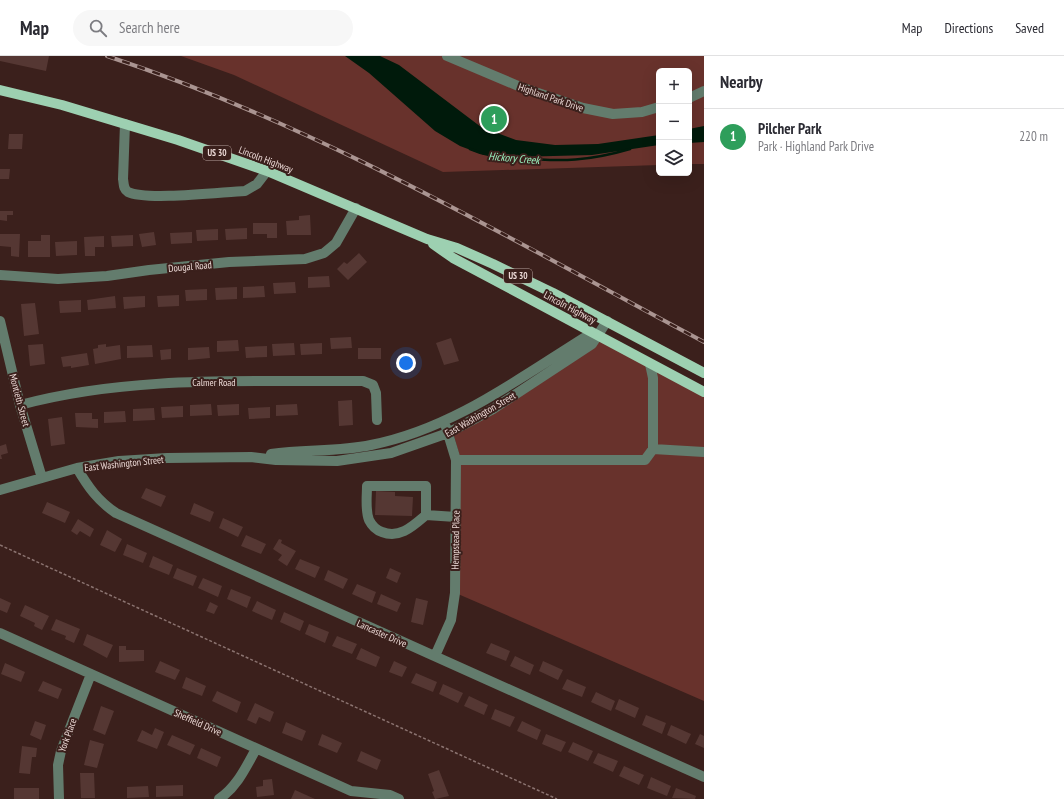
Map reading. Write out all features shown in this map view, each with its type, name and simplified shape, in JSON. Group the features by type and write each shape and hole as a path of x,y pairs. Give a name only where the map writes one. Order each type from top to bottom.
{"main road":[{"name":"Lincoln Highway","path":"0,90 178,140 267,171 427,239 457,248 493,264 606,321 704,373"},
{"name":"Lincoln Highway","path":"427,239 453,258 704,392"}],"street":[{"name":"Highland Park Drive","path":"447,56 523,88 583,108 613,114 642,112 656,108"},
{"path":"692,97 704,91"},
{"path":"125,124 124,188 128,192 140,195 158,195 245,191 257,184 267,171"},
{"name":"Dougal Road","path":"0,275 58,279 107,276 149,270 222,263 305,258 324,253 336,244 356,208"},
{"name":"Montieth Street","path":"0,321 20,405 42,478"},
{"name":"East Washington Street","path":"0,490 77,468 142,459 251,457 318,461 355,460 391,453 448,433 493,409 592,344 606,321"},
{"name":"East Washington Street","path":"251,457 276,453 336,450 371,446 408,436 444,422 487,398 587,336 597,335"},
{"path":"456,460 645,460 653,449 653,378 650,364"},
{"name":"Calmer Road","path":"20,405 59,395 124,385 172,382 363,381 373,385 376,392 377,420"},
{"name":"Hempstead Place","path":"435,656 451,620 455,593 456,460 444,422"},
{"path":"653,449 704,452"},
{"name":"Lancaster Drive","path":"77,468 88,488 102,503 116,513 704,777"},
{"path":"426,515 426,486 367,486 368,519 377,530 388,534 399,534 407,530 426,515 456,517"},
{"name":"Sheffield Drive","path":"0,633 351,791 390,795 399,799"},
{"name":"York Place","path":"59,799 58,765 61,752 91,674"},
{"path":"219,799 226,795 238,780 256,749"}],"path":[{"path":"0,545 557,799"}],"shaded area":[{"path":"181,56 704,56 704,164 692,164 692,68 656,68 656,165 443,172 234,75"},
{"path":"345,56 380,56 399,65 481,127 516,140 555,145 598,144 656,135 656,145 592,155 515,157 484,155 460,146 435,131 369,73"},
{"path":"704,126 704,142 692,143 692,128"},
{"path":"597,340 704,396 704,701 458,594 460,457 454,436"}],"building":[{"path":"0,56 49,56 46,71 0,61"},
{"path":"9,134 23,134 22,149 8,149"},
{"path":"0,169 10,169 9,179 0,179"},
{"path":"0,211 13,211 13,215 7,215 7,221 0,220"},
{"path":"310,215 311,235 287,235 286,221 299,220 299,216"},
{"path":"253,223 277,223 277,238 267,238 267,234 253,234"},
{"path":"247,228 247,239 226,240 225,229"},
{"path":"218,229 218,240 197,241 196,230"},
{"path":"154,232 156,245 142,247 139,234"},
{"path":"192,232 192,243 171,244 170,233"},
{"path":"0,234 20,234 19,257 11,256 11,247 0,246"},
{"path":"41,235 50,235 50,257 28,257 28,241 41,241"},
{"path":"133,235 133,246 112,247 111,236"},
{"path":"104,236 104,247 95,247 95,256 85,256 84,237"},
{"path":"77,241 77,255 56,256 55,242"},
{"path":"359,253 367,262 348,280 337,269 344,262 347,264"},
{"path":"329,276 330,287 308,288 308,277"},
{"path":"295,282 296,293 274,294 273,283"},
{"path":"264,286 265,297 243,298 243,287"},
{"path":"237,287 237,299 216,300 215,288"},
{"path":"207,289 207,300 186,301 185,290"},
{"path":"179,295 179,306 158,307 157,296"},
{"path":"115,296 116,308 88,310 87,300"},
{"path":"145,296 145,307 124,309 123,297"},
{"path":"81,300 81,312 60,313 59,301"},
{"path":"35,303 39,334 24,336 21,304"},
{"path":"351,337 352,348 331,349 330,338"},
{"path":"451,338 459,361 444,365 436,343"},
{"path":"238,340 239,351 217,352 217,341"},
{"path":"294,343 295,355 273,356 272,344"},
{"path":"322,343 322,354 301,355 300,344"},
{"path":"43,344 45,364 30,366 28,345"},
{"path":"106,344 106,347 120,345 121,359 95,364 93,349 98,348 98,345"},
{"path":"152,345 153,357 127,358 127,346"},
{"path":"267,346 267,357 246,358 245,347"},
{"path":"209,347 210,358 188,360 188,348"},
{"path":"358,348 381,348 381,359 358,359"},
{"path":"171,349 171,359 161,360 160,350"},
{"path":"87,353 89,365 71,368 71,366 63,367 61,357"},
{"path":"352,400 353,425 339,426 338,401"},
{"path":"211,404 212,415 190,416 190,405"},
{"path":"239,404 239,415 218,416 217,405"},
{"path":"297,404 298,415 276,416 276,405"},
{"path":"183,406 183,417 162,418 161,407"},
{"path":"270,407 270,418 249,419 248,408"},
{"path":"154,408 155,420 133,421 133,409"},
{"path":"125,411 126,422 104,423 104,412"},
{"path":"75,413 92,413 92,419 98,419 98,428 76,427"},
{"path":"62,417 65,444 51,446 48,419"},
{"path":"6,444 8,453 1,455 2,459 0,459 0,446"},
{"path":"146,488 166,496 161,507 141,498"},
{"path":"376,491 395,492 395,496 413,497 412,516 375,515"},
{"path":"47,502 70,512 65,523 42,513"},
{"path":"194,503 214,512 210,522 190,514"},
{"path":"223,518 243,527 238,537 219,528"},
{"path":"78,519 94,529 90,537 80,531 77,535 71,531"},
{"path":"107,530 122,539 115,552 100,545"},
{"path":"246,535 266,544 261,554 241,546"},
{"path":"279,539 282,540 281,543 296,551 287,566 278,560 282,555 273,549"},
{"path":"127,544 147,553 143,563 123,555"},
{"path":"153,556 173,565 169,575 149,567"},
{"path":"300,559 320,567 315,578 295,569"},
{"path":"177,568 197,576 193,586 173,578"},
{"path":"390,568 401,573 397,583 386,578"},
{"path":"328,570 348,579 343,589 324,580"},
{"path":"203,578 222,586 218,597 198,588"},
{"path":"357,584 376,592 372,603 352,594"},
{"path":"231,589 251,597 247,608 227,599"},
{"path":"381,594 401,603 397,612 377,604"},
{"path":"0,598 11,603 7,613 0,610"},
{"path":"416,598 428,601 423,625 411,622"},
{"path":"257,601 276,610 272,620 252,611"},
{"path":"210,602 218,606 214,614 206,611"},
{"path":"25,605 49,616 42,630 34,626 35,623 20,616"},
{"path":"284,612 304,621 300,631 280,622"},
{"path":"56,619 80,629 74,643 65,639 66,636 51,630"},
{"path":"309,624 329,632 325,643 305,634"},
{"path":"87,634 113,645 107,658 83,645"},
{"path":"337,636 357,644 352,654 332,646"},
{"path":"491,643 510,651 506,661 486,653"},
{"path":"119,646 126,646 126,650 144,650 144,661 119,662"},
{"path":"361,648 380,657 376,667 356,659"},
{"path":"515,656 534,665 530,675 510,666"},
{"path":"160,661 180,670 175,680 155,672"},
{"path":"394,661 407,667 402,677 389,672"},
{"path":"543,661 563,670 558,680 539,671"},
{"path":"5,663 25,672 21,682 1,674"},
{"path":"416,673 437,682 433,692 411,683"},
{"path":"186,677 206,686 202,696 182,688"},
{"path":"567,679 586,687 582,697 562,689"},
{"path":"43,681 62,689 58,699 38,691"},
{"path":"443,684 463,693 458,703 439,694"},
{"path":"217,691 241,702 237,713 212,701"},
{"path":"596,692 615,701 611,711 591,702"},
{"path":"469,696 488,705 484,715 464,706"},
{"path":"619,699 639,708 635,718 615,709"},
{"path":"255,703 274,712 270,722 259,717 256,724 247,720"},
{"path":"101,706 114,711 105,735 93,730"},
{"path":"495,709 515,717 510,727 491,719"},
{"path":"646,715 666,723 662,734 642,725"},
{"path":"35,721 46,725 41,740 30,735"},
{"path":"522,721 541,730 537,740 517,731"},
{"path":"286,722 306,731 302,741 282,733"},
{"path":"671,725 691,734 686,744 667,735"},
{"path":"155,728 164,732 157,749 137,741 142,730 152,735"},
{"path":"322,734 342,743 337,753 318,745"},
{"path":"546,734 566,742 561,752 542,744"},
{"path":"700,734 704,736 704,748 695,744"},
{"path":"172,735 195,745 190,755 167,745"},
{"path":"90,740 104,744 97,768 84,765"},
{"path":"573,742 593,751 588,761 568,752"},
{"path":"22,746 37,748 36,757 32,757 30,774 19,773"},
{"path":"201,748 221,757 217,767 197,758"},
{"path":"361,751 381,760 377,770 357,761"},
{"path":"598,753 618,761 613,772 593,763"},
{"path":"624,766 644,775 639,785 619,776"},
{"path":"439,770 449,796 435,799 428,774"},
{"path":"80,773 94,773 95,798 81,798"},
{"path":"651,777 671,786 667,796 647,788"},
{"path":"272,779 274,795 257,797 256,787 263,786 263,780"},
{"path":"183,785 183,796 156,797 156,786"},
{"path":"148,786 149,797 127,798 127,787"},
{"path":"14,788 39,788 39,799 14,799"},
{"path":"676,788 696,796 695,799 672,798"},
{"path":"295,790 315,799 291,799"}],"waterway":[{"name":"Hickory Creek","path":"470,149 483,154 495,156 562,160 575,160 601,156 630,149"}],"railway":[{"path":"107,56 185,84 262,115 337,150 412,186 485,224 704,342"}],"place":[{"name":"Pilcher Park","path":"494,119"}]}
